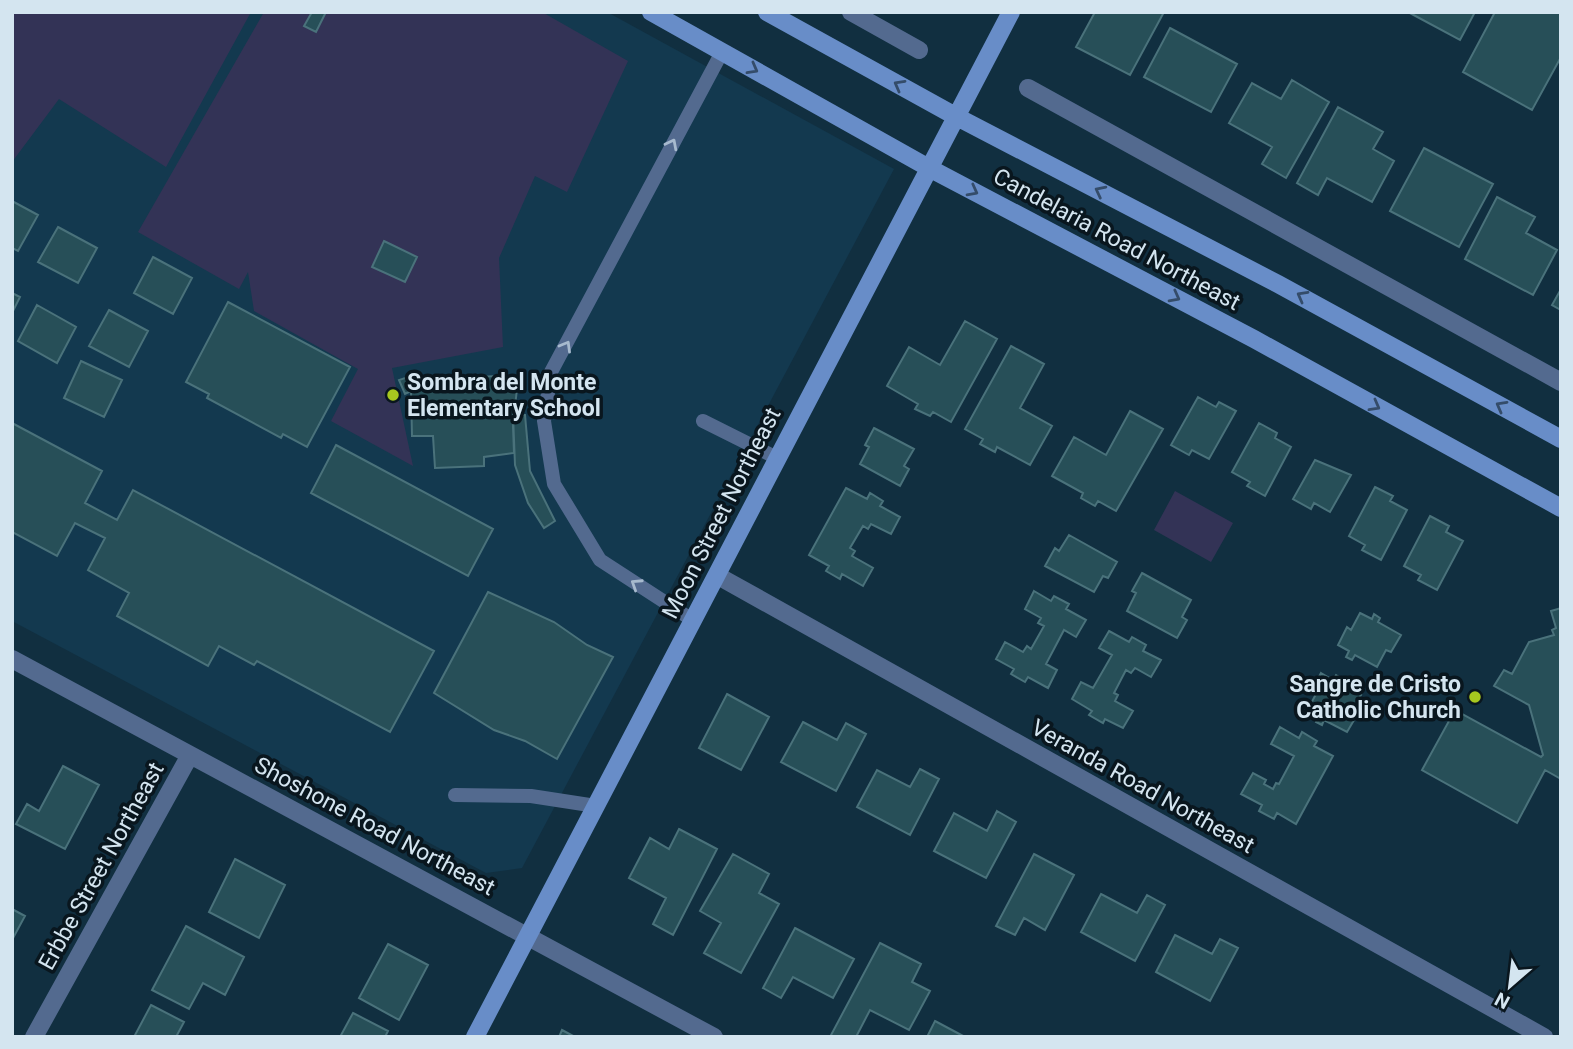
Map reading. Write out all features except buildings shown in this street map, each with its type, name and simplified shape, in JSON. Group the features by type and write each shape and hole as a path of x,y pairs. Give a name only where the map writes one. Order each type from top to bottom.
{"main road":[{"name":"Candelaria Road Northeast","path":"651,12 929,168 1254,339 1561,508"},
{"name":"Candelaria Road Northeast","path":"767,12 957,117 1278,284 1561,439"},
{"name":"Moon Street Northeast","path":"475,1037 1011,12"}],"street":[{"path":"851,12 919,50"},
{"path":"1028,88 1561,382"},
{"name":"Veranda Road Northeast","path":"718,576 1544,1037"},
{"name":"Shoshone Road Northeast","path":"12,659 714,1037"},
{"name":"Erbbe Street Northeast","path":"34,1037 190,755"}],"lane":[{"path":"694,621 600,560 554,484 544,421 551,372 722,52"},
{"path":"703,421 777,458"},
{"path":"455,795 531,796 596,806"}],"shaded area":[{"name":"Sombra del Monte Elementary School","path":"12,12 607,12 894,169 522,868 486,873 12,621"},
{"path":"12,12 251,12 166,167 59,99 12,162"},
{"path":"264,12 542,12 628,61 567,192 535,176 499,258 503,347 392,368 413,466 331,421 358,369 254,311 248,272 239,289 138,232"},
{"path":"1175,491 1233,523 1211,562 1154,530"}],"place":[{"name":"Sombra del Monte Elementary School","path":"393,395"},
{"name":"Sangre de Cristo Catholic Church","path":"1475,697"}]}
